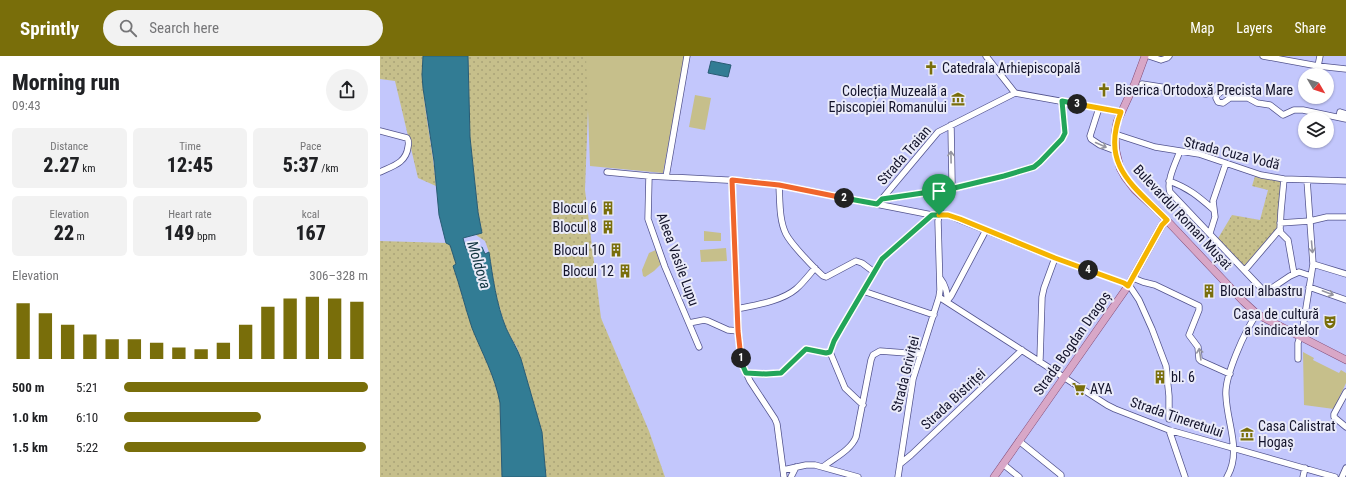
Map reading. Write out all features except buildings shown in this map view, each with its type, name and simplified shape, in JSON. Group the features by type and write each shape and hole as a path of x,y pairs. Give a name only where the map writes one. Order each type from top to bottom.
{"main road":[{"name":"Bulevardul Roman Mușat","path":"1144,57 1135,83 1117,122 1115,134 1117,159 1125,177 1135,190 1167,220 1257,314 1346,360"},
{"name":"Strada Bogdan Dragoș","path":"994,477 1128,286 1162,225 1167,220"}],"street":[{"path":"666,177 688,56"},
{"path":"986,56 1015,93 1121,112"},
{"path":"1144,57 1161,60 1169,56"},
{"path":"1263,56 1318,66 1346,69"},
{"path":"1318,66 1320,56"},
{"path":"1142,84 1206,94"},
{"name":"Strada Traian","path":"877,204 938,132 1015,93"},
{"path":"1230,98 1248,98 1257,103 1270,105 1282,117 1294,110 1299,110 1346,119"},
{"path":"882,199 950,189 1034,167 1062,139 1065,133 1062,101"},
{"path":"1099,108 1090,136 1091,139 1100,145 1116,151"},
{"path":"1339,117 1340,112 1346,114"},
{"name":"Strada Griviței","path":"898,477 909,399 920,354 939,297 939,215 952,182 951,125"},
{"path":"380,131 407,138 409,143 404,159 380,172"},
{"name":"Strada Cuza Vodă","path":"1115,134 1155,147 1199,154 1261,175 1284,179 1346,181"},
{"path":"1180,151 1169,181 1170,192 1266,291 1294,274 1300,272 1311,276"},
{"path":"1210,233 1215,217 1213,202 1226,163"},
{"path":"607,172 649,176 732,180 779,185 932,215 948,215 1055,258 1124,283 1131,288 1139,300 1166,366 1169,396 1169,419"},
{"name":"Aleea Vasile Lupu","path":"649,176 648,219 665,268 699,347"},
{"path":"1284,179 1280,226 1281,233 1288,240 1294,274"},
{"path":"732,180 738,331 742,364 750,381 777,424 784,477"},
{"path":"1298,359 1298,343 1303,327 1313,264 1307,180"},
{"path":"1169,181 1189,189 1214,210"},
{"path":"779,185 780,207 786,234 792,243 822,276 826,277 856,260 874,272"},
{"path":"862,405 845,388 830,352 834,341 882,259 888,252 932,215"},
{"path":"1245,270 1280,226 1327,217 1346,217"},
{"path":"947,301 986,230"},
{"path":"1038,361 1040,358 1042,297 1055,258"},
{"path":"1313,264 1346,274"},
{"path":"737,309 770,302 791,293 800,286 815,268"},
{"name":"Strada Griviței","path":"940,278 948,297 947,301"},
{"path":"1133,278 1156,285 1198,304 1199,310 1189,335 1198,347 1199,359 1204,364 1230,374"},
{"path":"1309,286 1346,300"},
{"path":"863,291 934,315"},
{"name":"Strada Tineretului","path":"939,297 1107,405 1168,430 1335,477"},
{"path":"1227,477 1233,462 1235,449 1226,397 1226,388 1245,335 1257,314"},
{"path":"689,323 708,321 728,330 738,331"},
{"path":"746,373 781,373 806,349 826,353 830,352"},
{"name":"Strada Bistriței","path":"900,464 1022,350"},
{"path":"823,467 855,441 858,433 862,405 873,355 880,351 920,354"},
{"path":"1346,392 1334,414 1334,417 1346,427"},
{"path":"1168,430 1184,477"},
{"path":"1019,441 1061,475 1061,477"},
{"path":"1003,464 1019,477"},
{"path":"783,470 811,465 858,477"},
{"path":"791,477 796,467"},
{"path":"1303,477 1304,468"},
{"path":"1342,477 1346,468"}],"shaded area":[{"path":"380,56 423,56 423,89 436,186 418,178 395,81 380,79"},
{"path":"468,56 590,56 585,190 601,318 649,431 665,477 546,477 542,432 521,359 517,348 506,329 496,296 489,252 485,241 476,235 482,232 478,212 470,137"},
{"path":"586,56 685,56 663,173 590,166"},
{"path":"695,95 711,98 705,130 689,127"},
{"path":"1256,173 1284,179 1280,229 1245,270 1217,240 1232,215 1260,220 1268,190 1252,186"},
{"path":"704,231 721,233 721,241 704,241"},
{"path":"380,241 450,244 457,265 453,266 465,305 498,393 500,403 502,477 380,477"},
{"path":"726,248 727,261 701,262 700,250"},
{"path":"658,249 661,264 645,277 643,276 642,270 649,253"},
{"path":"1303,352 1314,358 1313,360 1339,373 1341,370 1346,373 1346,383 1334,409 1304,405"}],"water":[{"name":"Moldova","path":"423,56 468,56 470,137 478,212 482,233 463,238 466,249 477,249 482,247 485,254 489,252 495,290 500,309 506,328 521,359 542,432 546,477 502,477 500,403 498,393 492,374 472,328 453,266 456,264 450,245 446,243 439,215 434,161 423,88"},
{"path":"711,61 731,65 728,77 708,73"}],"place":[{"name":"Catedrala Arhiepiscopală","path":"931,68"},
{"name":"Biserica Ortodoxă Precista Mare","path":"1104,90"},
{"name":"Colecția Muzeală a Episcopiei Romanului","path":"958,99"},
{"name":"Blocul 6","path":"608,208"},
{"name":"Blocul 8","path":"608,227"},
{"name":"Blocul 10","path":"616,250"},
{"name":"Blocul 12","path":"625,271"},
{"name":"Blocul albastru","path":"1209,291"},
{"name":"Casa de cultură a sindicatelor","path":"1330,322"},
{"name":"bl. 6","path":"1160,377"},
{"name":"AYA","path":"1079,389"},
{"name":"Casa Calistrat Hogaș","path":"1247,434"}],"route":[{"path":"1062,101 1121,112 1117,122 1115,134 1117,159 1120,168 1135,190 1167,220 1162,225 1128,286 1124,283 1055,258 960,219 948,215 939,215 932,215 888,252 882,259 834,341 830,352 815,352 810,349 806,349 781,373 746,373 742,364 738,331 732,180 779,185 877,204 882,199 950,189 1034,167 1062,139 1065,133 1062,101"}]}
